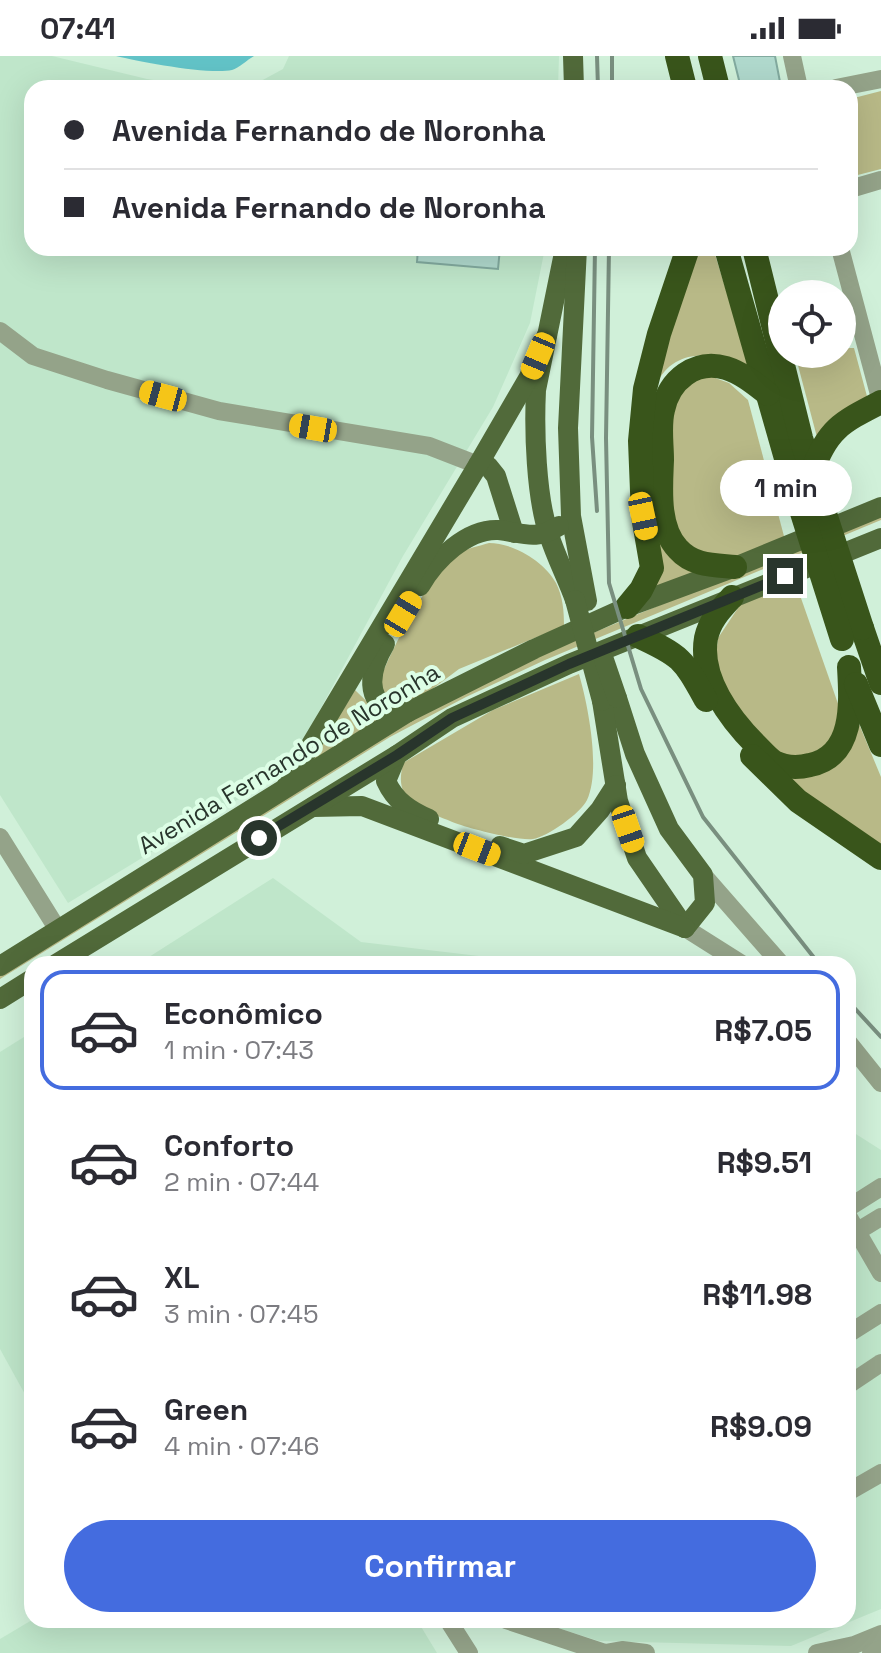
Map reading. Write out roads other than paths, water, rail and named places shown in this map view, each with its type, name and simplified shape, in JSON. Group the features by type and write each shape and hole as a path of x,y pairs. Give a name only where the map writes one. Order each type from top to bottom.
{"highway":[{"path":"677,56 683,80"},
{"path":"710,56 716,80"},
{"path":"627,607 641,590 652,568 653,559 643,516 640,456 645,389 659,334 685,256"},
{"path":"728,256 768,394 809,487"},
{"path":"757,256 801,438 809,487 852,634 881,683"},
{"path":"735,567 699,564 678,550 668,534 661,503 662,412 670,389 685,373 709,366 741,374 768,394"},
{"path":"809,487 821,445 843,422 881,402"},
{"path":"732,597 712,619 706,640 708,669 719,698 744,733 772,761 797,768 818,763 827,759 839,745 851,709 849,667 852,634"},
{"path":"638,636 669,650 688,666 705,700 765,771 798,801 881,858"},
{"path":"849,667 881,745"}],"main road":[{"path":"573,56 574,80"},
{"path":"563,256 536,390 535,411 542,503 548,533 581,600"},
{"path":"577,256 568,428 571,516 581,600 609,700 669,829"},
{"path":"283,791 529,377 547,335"},
{"path":"505,418 521,411 535,411 568,428"},
{"path":"478,465 488,466 496,476 519,535 566,574"},
{"name":"Avenida Fernando de Noronha","path":"0,966 408,712 627,607 881,507"},
{"path":"408,712 388,711 374,697 372,683 376,660 431,568 455,546 487,530 519,535 548,533 571,516"},
{"name":"Avenida Fernando de Noronha","path":"69,956 397,755 452,718 569,664 881,538"},
{"path":"609,700 611,798 637,858 685,928"},
{"path":"397,755 386,781 391,793 412,812 468,836 524,854 576,837 611,798 631,798 646,803 703,875 705,903 685,928"},
{"path":"309,807 362,806 685,928"},
{"path":"0,999 24,984"}],"street":[{"path":"792,56 797,80"},
{"path":"858,84 881,79"},
{"path":"858,187 881,180"},
{"path":"842,256 881,402"},
{"path":"0,331 33,356 121,384 219,411 429,446 478,465"},
{"path":"0,837 58,930"},
{"path":"703,875 774,956"},
{"path":"685,928 729,956"},
{"path":"856,1052 881,1083"},
{"path":"856,1203 881,1187"},
{"path":"856,1223 881,1217"},
{"path":"856,1229 881,1273"},
{"path":"856,1329 881,1313"},
{"path":"856,1380 881,1363"},
{"path":"856,1487 881,1473"},
{"path":"453,1628 469,1653"},
{"path":"530,1628 605,1653 666,1653"},
{"path":"817,1653 854,1645 881,1634"},
{"path":"871,1653 881,1649"}],"water":[{"path":"116,56 254,56 235,69 208,71"}],"railway":[{"path":"597,56 598,80"},
{"path":"612,56 612,80"},
{"path":"595,256 592,437 597,511"},
{"path":"609,256 606,438 609,583 641,689 703,817 813,956"},
{"path":"856,1010 881,1037"}]}
